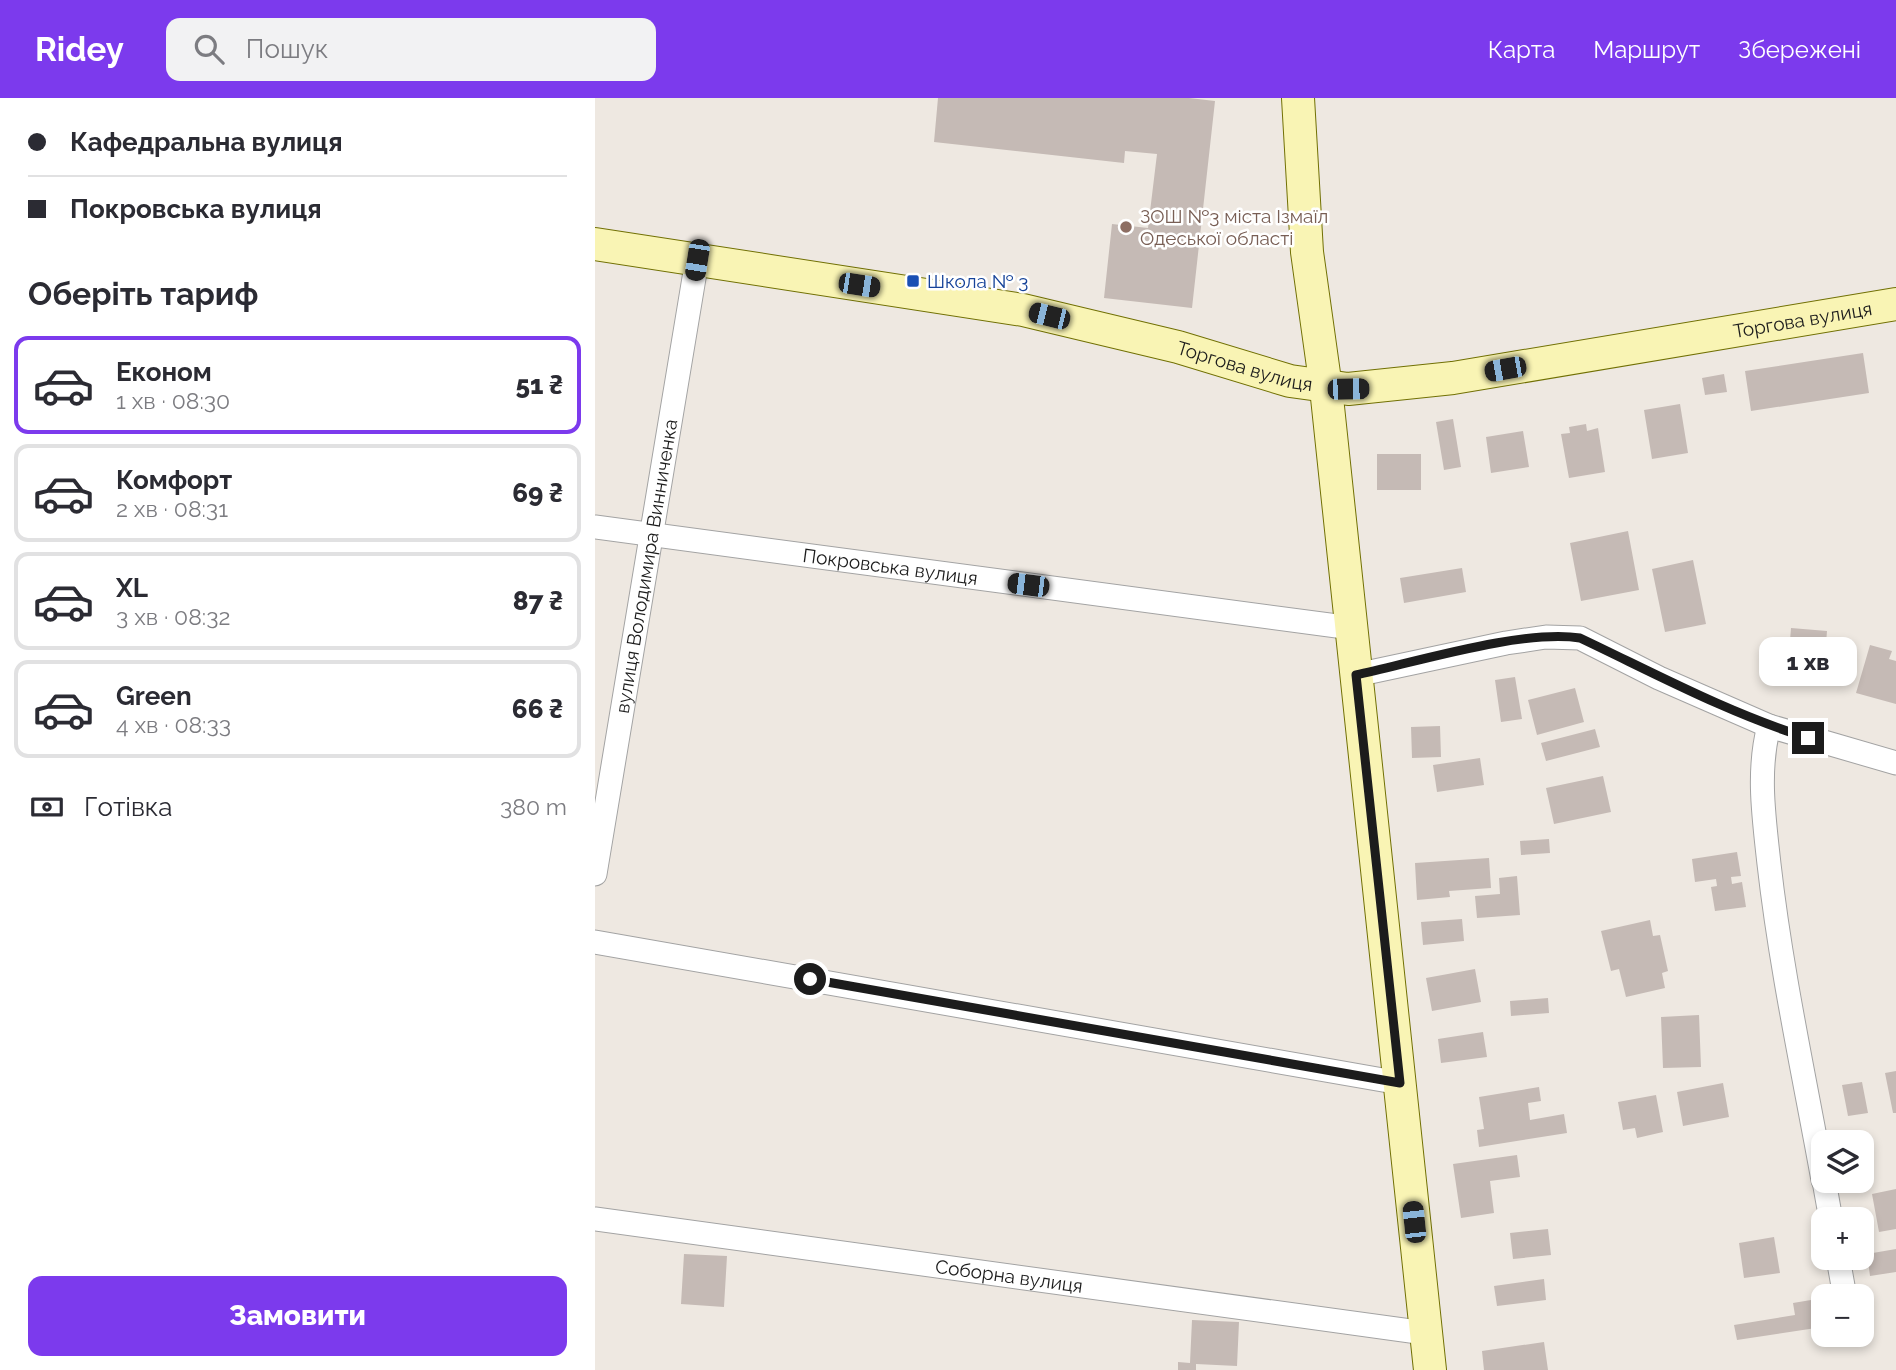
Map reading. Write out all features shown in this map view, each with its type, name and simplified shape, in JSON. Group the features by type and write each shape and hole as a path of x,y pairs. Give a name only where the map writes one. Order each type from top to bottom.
{"main road":[{"path":"1298,98 1307,253 1326,388 1430,1370"},
{"name":"Торгова вулиця","path":"595,244 1023,310 1178,347 1290,381 1326,388 1373,389 1413,384 1896,304"}],"street":[{"name":"вулиця Володимира Винниченка","path":"595,874 697,260"},
{"name":"Покровська вулиця","path":"595,527 1352,628"},
{"path":"1356,675 1506,643 1564,636 1580,638 1659,678 1769,726 1896,764"},
{"path":"1769,726 1762,778 1770,869 1783,958 1815,1130"},
{"path":"595,942 1400,1083"},
{"name":"Соборна вулиця","path":"595,1219 1425,1333"}],"building":[{"path":"938,98 1189,98 1215,101 1192,308 1104,298 1112,224 1148,228 1157,154 1125,151 1124,163 934,142"},
{"path":"1863,353 1869,393 1751,411 1745,371"},
{"path":"1724,374 1727,392 1705,395 1702,378"},
{"path":"1680,404 1688,453 1652,459 1644,410"},
{"path":"1453,419 1461,467 1444,470 1436,422"},
{"path":"1586,424 1587,431 1598,428 1605,472 1569,478 1561,434 1570,433 1569,427"},
{"path":"1523,431 1529,467 1491,473 1486,437"},
{"path":"1377,454 1421,454 1421,490 1377,490"},
{"path":"1628,531 1639,590 1581,601 1570,543"},
{"path":"1693,560 1706,624 1665,632 1652,569"},
{"path":"1462,568 1466,592 1404,603 1400,578"},
{"path":"1791,628 1827,631 1824,669 1788,666"},
{"path":"1870,645 1892,651 1889,659 1896,661 1896,704 1856,693"},
{"path":"1515,677 1522,719 1501,722 1495,680"},
{"path":"1575,688 1584,722 1537,735 1528,700"},
{"path":"1440,726 1441,757 1412,758 1411,727"},
{"path":"1595,729 1600,747 1546,761 1541,743"},
{"path":"1480,758 1484,785 1437,792 1433,765"},
{"path":"1603,776 1611,812 1554,824 1546,788"},
{"path":"1549,839 1550,853 1521,855 1520,841"},
{"path":"1737,852 1741,876 1731,877 1732,884 1742,882 1746,907 1715,911 1711,887 1717,886 1716,879 1695,882 1692,859"},
{"path":"1489,858 1491,888 1449,891 1450,897 1417,900 1415,863"},
{"path":"1517,876 1520,915 1477,918 1475,896 1500,894 1499,878"},
{"path":"1462,919 1464,941 1423,945 1421,922"},
{"path":"1650,920 1653,936 1660,935 1668,971 1662,973 1665,988 1626,997 1619,969 1611,971 1601,931"},
{"path":"1475,969 1481,1002 1432,1011 1426,978"},
{"path":"1548,998 1549,1013 1511,1016 1510,1001"},
{"path":"1699,1015 1701,1067 1663,1068 1661,1017"},
{"path":"1483,1032 1487,1057 1441,1063 1438,1039"},
{"path":"1896,1071 1896,1113 1893,1113 1885,1073"},
{"path":"1862,1082 1868,1113 1848,1116 1842,1085"},
{"path":"1723,1083 1729,1117 1683,1126 1677,1092"},
{"path":"1539,1087 1541,1101 1528,1103 1530,1120 1564,1114 1567,1133 1479,1147 1477,1130 1484,1129 1479,1097"},
{"path":"1656,1095 1663,1132 1637,1138 1635,1128 1623,1130 1618,1102"},
{"path":"1517,1155 1520,1177 1490,1181 1494,1213 1461,1218 1453,1164"},
{"path":"1896,1189 1896,1229 1879,1232 1872,1194"},
{"path":"1548,1229 1551,1255 1513,1259 1510,1233"},
{"path":"1774,1237 1780,1273 1744,1278 1739,1243"},
{"path":"1896,1249 1896,1272 1870,1276 1869,1270 1874,1270 1874,1253"},
{"path":"684,1254 727,1256 724,1307 681,1304"},
{"path":"1544,1279 1546,1300 1497,1306 1494,1286"},
{"path":"1811,1300 1811,1329 1737,1340 1734,1325 1795,1315 1793,1303"},
{"path":"1192,1320 1239,1322 1237,1366 1196,1364 1196,1370 1178,1370 1178,1362 1190,1363"},
{"path":"1544,1342 1548,1370 1484,1370 1482,1351"}],"place":[{"name":"ЗОШ №3 міста Ізмаїл Одеської області","path":"1126,227"},
{"name":"Школа № 3","path":"913,281"}],"route":[{"path":"810,979 1400,1083 1356,675 1506,643 1546,637 1580,638 1694,694 1769,726 1808,738"}]}
